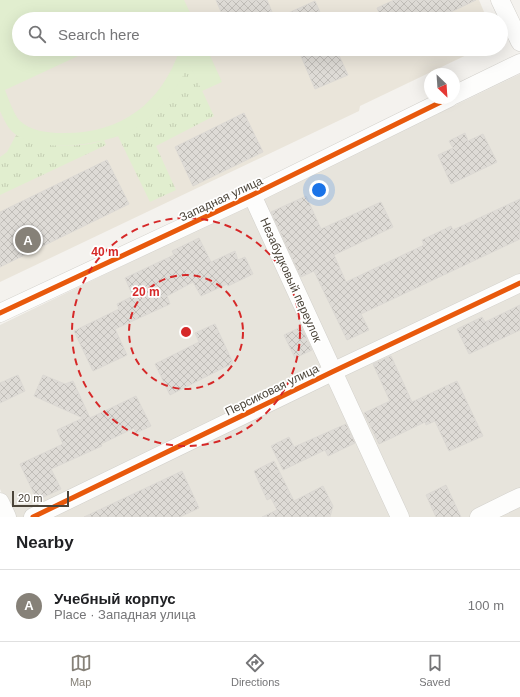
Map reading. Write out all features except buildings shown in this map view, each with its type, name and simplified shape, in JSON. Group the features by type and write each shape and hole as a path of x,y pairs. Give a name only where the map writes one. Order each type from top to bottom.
{"street":[{"path":"500,0 506,12"},
{"path":"508,17 520,42"},
{"path":"460,92 520,63"},
{"name":"Западная улица","path":"0,313 252,195 436,104"},
{"name":"Незабудковый переулок","path":"252,195 332,372 400,517"},
{"name":"Персиковая улица","path":"33,517 332,372 520,283"},
{"path":"479,517 520,497"},
{"path":"0,502 7,517"}],"shaded area":[{"path":"0,0 479,0 484,12 12,12 12,56 464,56 439,68 424,68 424,75 360,106 359,111 0,282"},
{"path":"520,74 520,517 12,517 0,489 0,325"}],"green space":[{"path":"0,0 184,0 190,12 12,12 12,56 78,56 5,90 17,117 28,127 45,132 83,132 103,128 120,121 136,112 150,100 162,85 177,56 210,56 222,82 202,91 189,64 172,94 151,117 132,130 106,140 90,143 56,145 40,144 26,140 15,134 10,129 0,111"},
{"path":"189,63 214,116 156,146 176,190 150,202 118,136 142,123 161,107 183,76"},
{"path":"16,135 25,139 48,144 72,146 104,140 106,145 0,195 0,157 7,152"}],"cycle path":[{"path":"0,313 252,195 437,104"},
{"path":"33,517 332,372 520,283"}],"place":[{"name":"Учебный корпус","path":"28,240"}]}
